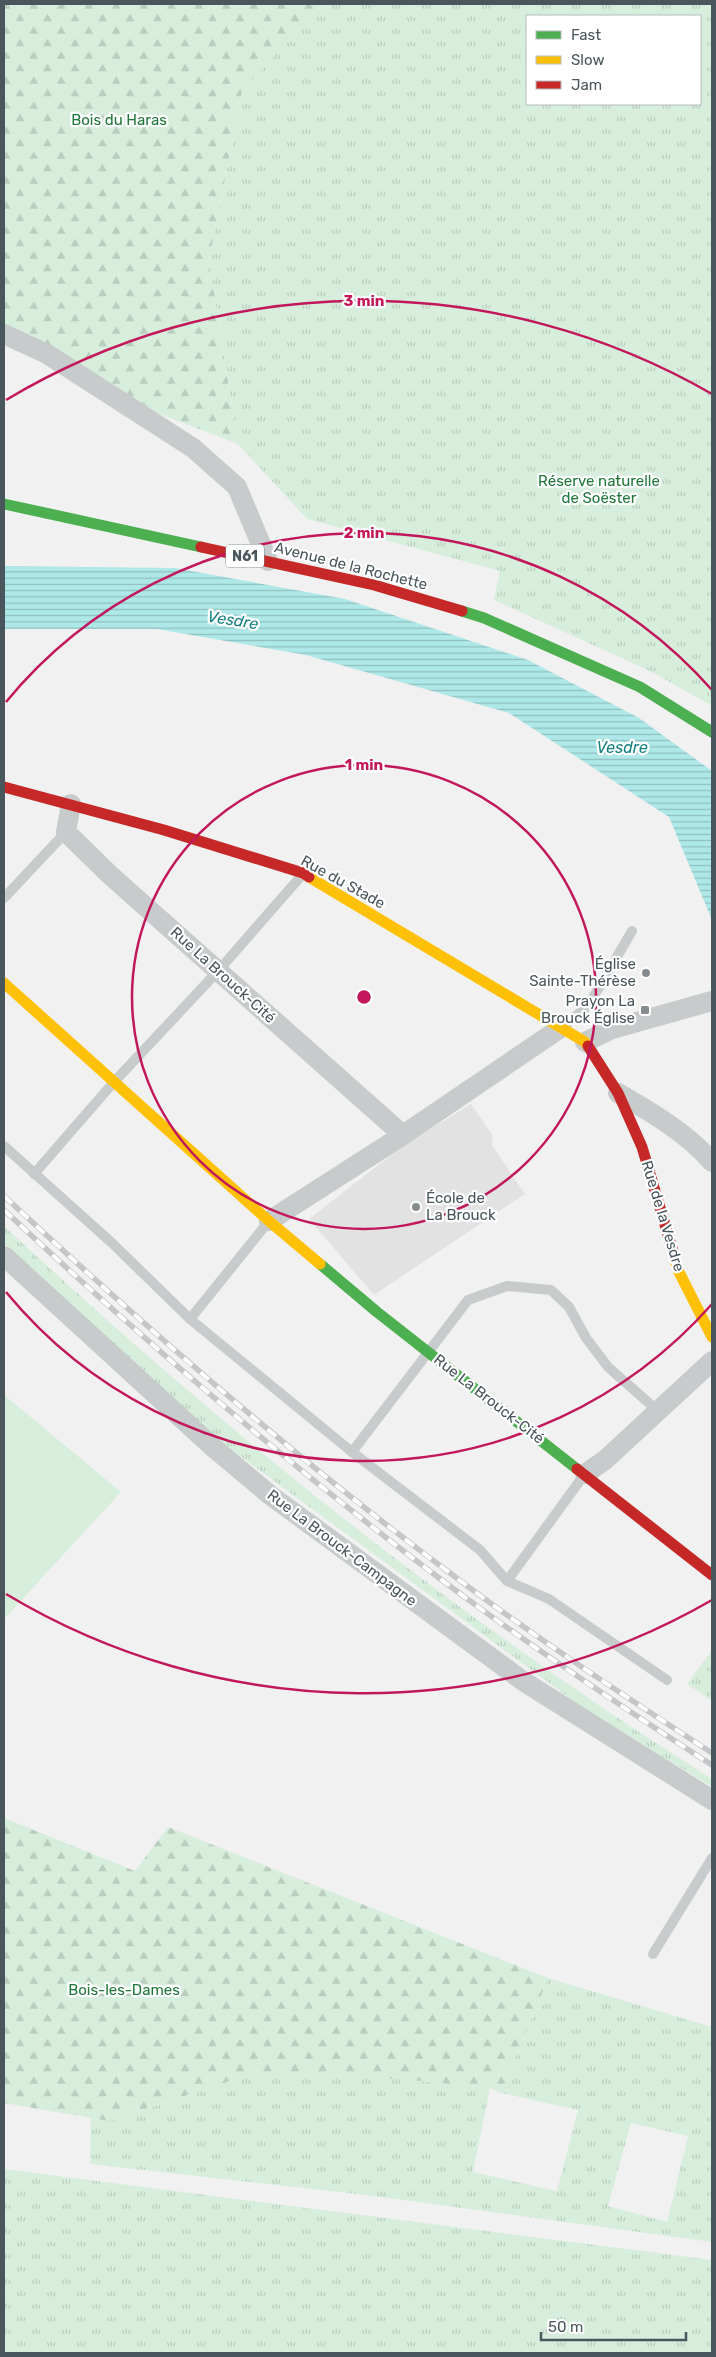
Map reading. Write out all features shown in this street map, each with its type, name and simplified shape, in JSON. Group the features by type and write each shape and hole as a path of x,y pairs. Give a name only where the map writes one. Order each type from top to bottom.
{"street":[{"path":"4,334 47,354 193,448 237,487 268,561"},
{"name":"Avenue de la Rochette","path":"4,504 374,584 484,618 640,688 712,732"},
{"name":"Rue du Stade","path":"4,787 71,804 303,873 585,1042"},
{"path":"66,832 71,804"},
{"name":"Rue La Brouck-Cité","path":"66,832 110,875 403,1135"},
{"name":"Rue La Brouck-Cité","path":"4,983 113,1083 269,1221 377,1312 712,1574"},
{"path":"585,1042 612,1029 712,1001"},
{"path":"269,1221 403,1135 562,1027"},
{"name":"Rue de la Vesdre","path":"585,1042 618,1093 642,1147 678,1270 712,1337"},
{"name":"Rue de la Vesdre","path":"618,1093 644,1108 700,1148 712,1162"},
{"name":"Rue La Brouck-Campagne","path":"4,1256 214,1448 270,1495 523,1681 712,1800"},
{"path":"585,1474 605,1460 712,1361"}],"lane":[{"path":"4,898 66,832"},
{"path":"34,1174 113,1083 219,970 303,873"},
{"path":"562,1027 588,1006 632,931"},
{"path":"4,1146 112,1243 190,1319 352,1452 480,1550 507,1581 549,1599 667,1680"},
{"path":"190,1319 269,1221"},
{"path":"352,1452 430,1353 468,1300 507,1286 551,1290 569,1307 586,1338 608,1367 658,1411"},
{"path":"507,1581 585,1474"},
{"path":"654,1954 712,1858"}],"shaded area":[{"name":"École de La Brouck","path":"471,1104 493,1136 492,1145 525,1194 374,1295 309,1219 404,1145"}],"green space":[{"name":"Bois du Haras","path":"4,4 321,4 242,91 209,261 238,444 147,409 4,334"},
{"name":"Réserve naturelle de Soëster","path":"321,4 712,4 712,706 650,671 494,600 500,571 307,519 238,444 209,261 242,91"},
{"path":"4,1226 143,1352 286,1473 434,1588 510,1643 618,1718 712,1779 712,1787 582,1707 221,1442 4,1243"},
{"path":"4,1395 121,1492 4,1619"},
{"path":"712,1650 712,1701 687,1684"},
{"name":"Bois-les-Dames","path":"4,1818 135,1871 168,1827 548,1978 501,2093 490,2088 401,2079 257,2072 109,2121 4,2103"},
{"path":"548,1978 712,2027 712,2242 366,2195 90,2164 91,2118 109,2121 257,2072 401,2079 490,2088 473,2172 557,2191 578,2110 501,2093","holes":["631,2123 688,2136 667,2222 608,2206"]},
{"path":"4,2169 712,2260 712,2353 4,2353"}],"water":[{"name":"Vesdre","path":"4,566 175,568 345,599 528,660 639,718 712,771 712,920 669,817 509,713 306,655 157,629 4,629"}],"railway":[{"path":"4,1196 168,1344 280,1440 395,1532 517,1622 712,1753"},
{"path":"4,1210 165,1356 389,1540 479,1608 545,1654 712,1765"}],"traffic: fast":[{"path":"4,504 201,547"},
{"path":"462,611 484,618 640,687 712,732"},
{"path":"320,1264 377,1312 577,1469"}],"traffic: slow":[{"path":"309,877 585,1042 588,1046"},
{"path":"4,983 269,1221 320,1264"},
{"path":"674,1255 678,1270 712,1337"}],"traffic: jam":[{"path":"201,547 374,585 462,611"},
{"path":"4,787 164,830 303,873 309,877"},
{"path":"588,1046 618,1093 642,1147 674,1255"},
{"path":"577,1469 712,1575"}],"place":[{"name":"Église Sainte-Thérèse","path":"646,973"},
{"name":"Prayon La Brouck Église","path":"645,1010"},
{"name":"École de La Brouck","path":"416,1207"}]}
